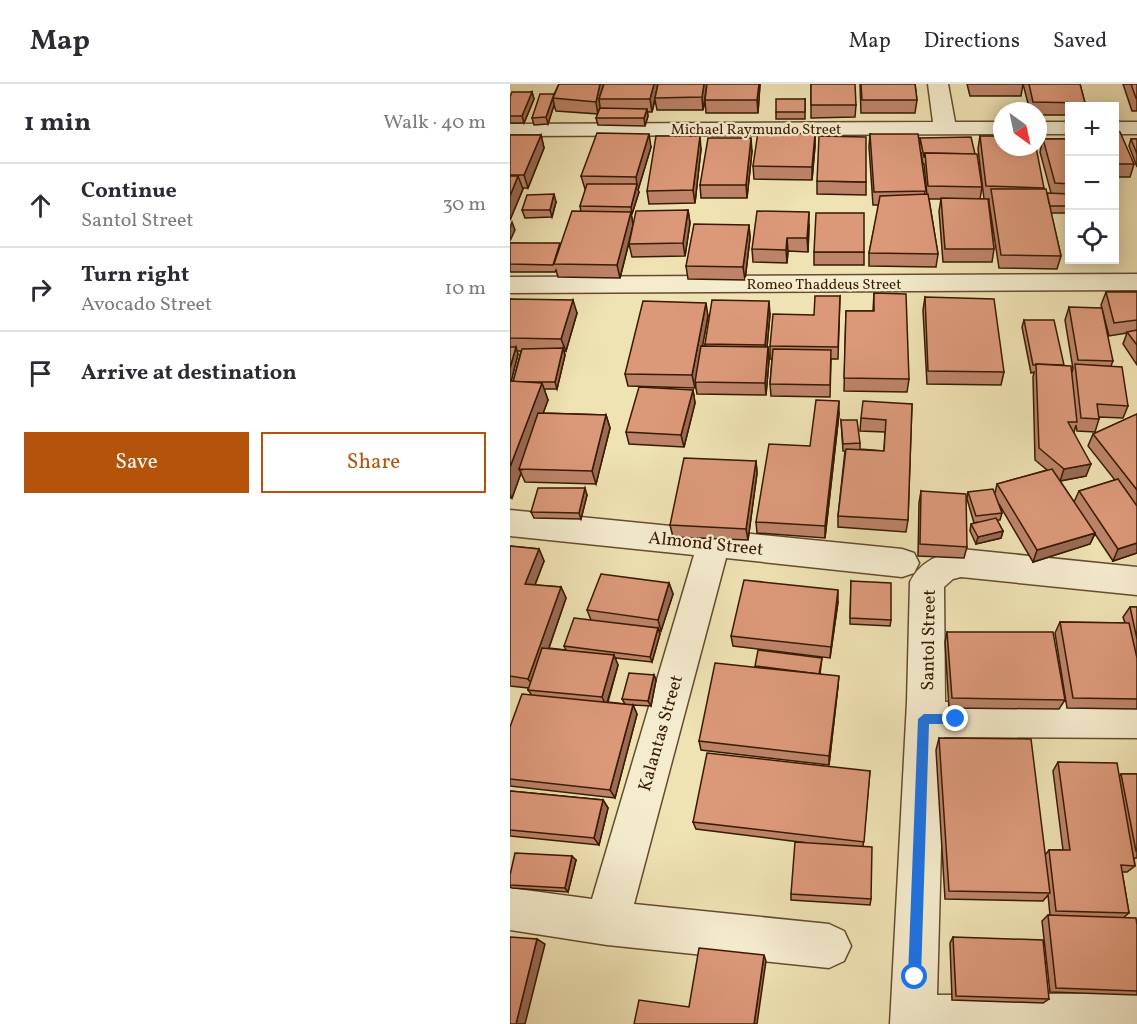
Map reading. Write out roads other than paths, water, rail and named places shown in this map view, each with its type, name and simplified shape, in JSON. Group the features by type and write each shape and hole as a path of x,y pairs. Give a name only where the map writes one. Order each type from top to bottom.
{"street":[{"path":"938,84 945,128"},
{"name":"Michael Raymundo Street","path":"510,130 993,128"},
{"path":"1047,128 1065,128"},
{"path":"1119,128 1137,128"},
{"name":"Romeo Thaddeus Street","path":"510,285 1137,282"},
{"name":"Almond Street","path":"510,523 902,563"},
{"name":"Kalantas Street","path":"608,923 714,544"},
{"name":"Santol Street","path":"913,1021 926,702 927,582 942,568 961,563 1137,581"},
{"path":"924,719 1137,720"},
{"path":"510,909 608,923 829,946"},
{"path":"913,1021 1137,1016"}]}
